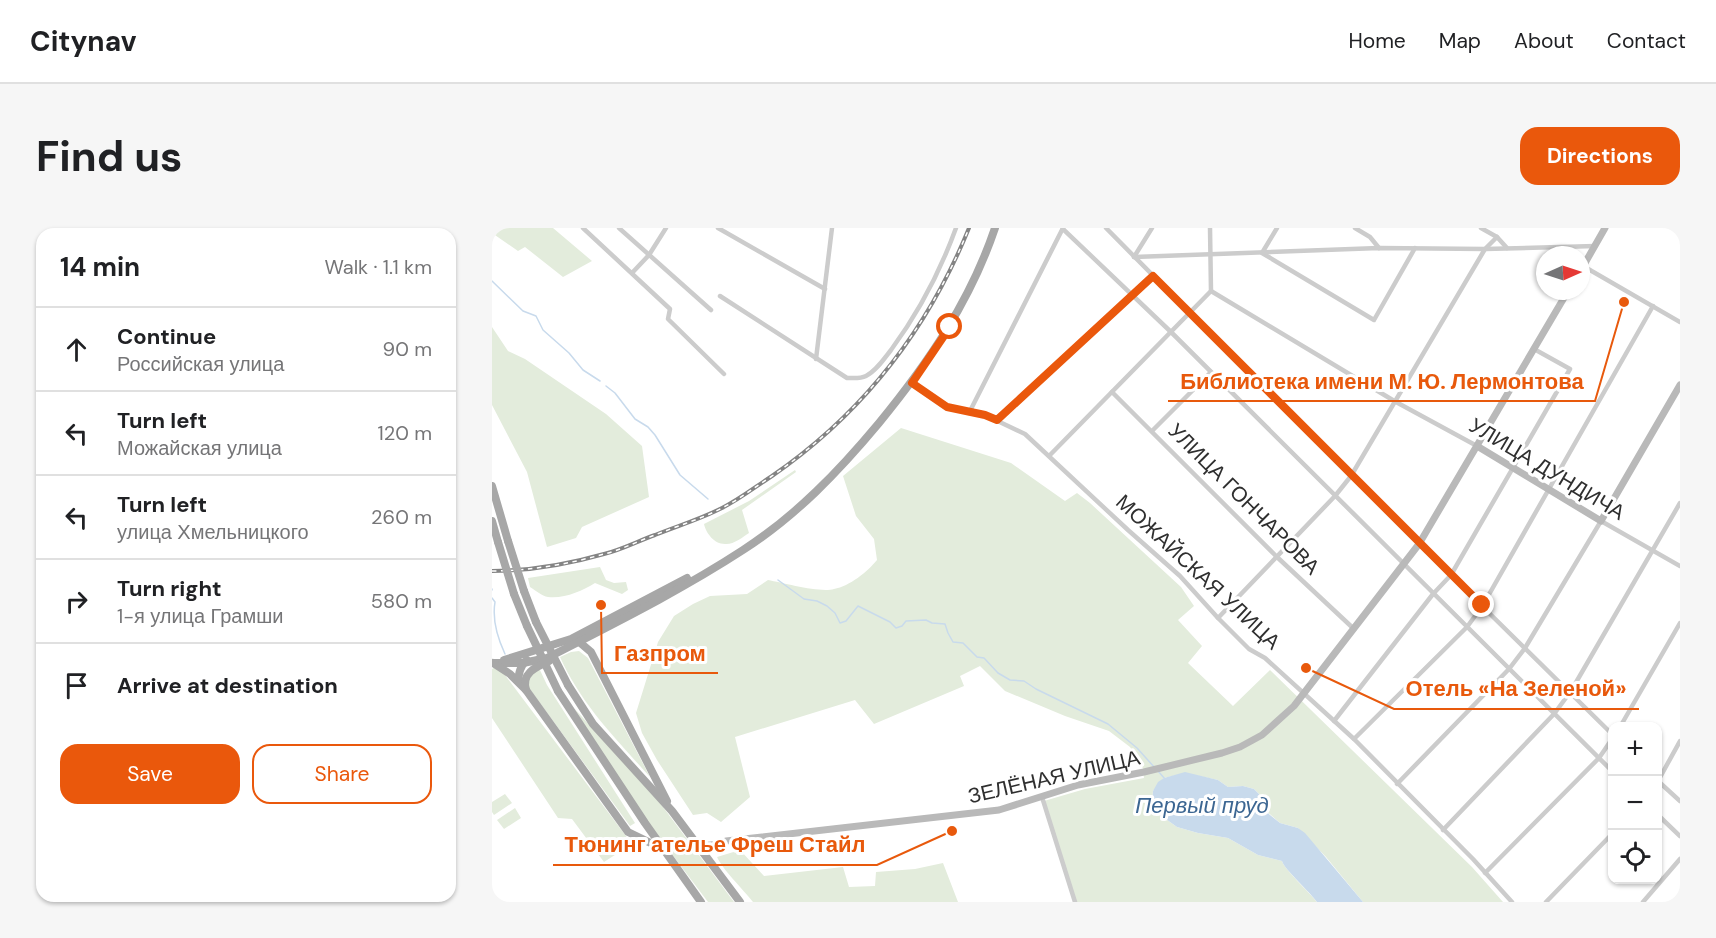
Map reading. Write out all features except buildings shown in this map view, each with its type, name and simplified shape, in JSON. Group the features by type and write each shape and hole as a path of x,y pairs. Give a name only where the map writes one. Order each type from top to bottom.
{"main road":[{"path":"492,663 571,639 688,578 741,546 792,508 835,467 908,380 928,352 962,296 989,228"},
{"path":"492,663 523,663 547,658 744,550 795,511 838,471 912,383 961,308 994,228"},
{"path":"492,486 524,591 536,622 568,685 593,724 672,811 740,902"},
{"path":"492,521 514,594 558,691 701,902"},
{"path":"591,652 594,637 599,631"},
{"path":"571,639 580,641 591,652 672,811"},
{"path":"518,681 523,663 542,648"},
{"path":"526,690 525,678 540,665 576,648 583,648 591,652"},
{"path":"492,663 510,674 526,690 628,832 663,849"}],"street":[{"path":"583,228 670,309 668,319 724,374"},
{"path":"619,228 711,310"},
{"path":"632,273 649,255 666,228"},
{"path":"718,228 825,289"},
{"path":"816,360 832,228"},
{"path":"720,296 816,360 848,378 857,378 873,372 906,330 939,270 956,228"},
{"path":"969,413 1063,228 1134,295 1608,767"},
{"path":"1106,228 1419,544 1608,730"},
{"path":"1134,257 1152,228"},
{"path":"1050,455 1211,291 1210,228"},
{"path":"1262,253 1277,228"},
{"path":"1355,228 1370,237 1379,248"},
{"path":"1481,228 1497,237 1507,248"},
{"path":"1590,254 1605,228"},
{"path":"1218,618 1335,496 1351,476 1485,249 1497,237"},
{"path":"1134,257 1379,248 1485,249 1595,246"},
{"path":"1262,253 1374,320 1415,248"},
{"path":"1590,272 1680,322"},
{"path":"997,420 1153,276"},
{"name":"УЛИЦА ДУНДИЧА","path":"1211,291 1396,402 1477,446 1680,566"},
{"name":"ЗЕЛЁНАЯ УЛИЦА","path":"696,843 702,846 716,845 999,810 1078,785 1144,772 1240,747 1272,728 1304,693 1419,544 1563,300"},
{"path":"1354,739 1467,627 1550,489 1653,306"},
{"path":"1334,721 1450,574 1570,369 1534,349"},
{"path":"1152,431 1211,372"},
{"name":"МОЖАЙСКАЯ УЛИЦА","path":"912,383 941,404 969,413 985,415 1019,430 1050,455 1068,475 1094,496 1180,576 1249,649 1265,658 1354,739 1512,902"},
{"path":"1397,784 1509,669 1525,648 1680,385"},
{"name":"УЛИЦА ГОНЧАРОВА","path":"1113,392 1277,556 1354,629"},
{"path":"1443,830 1554,714 1570,691 1680,503"},
{"path":"1622,722 1680,623"},
{"path":"1660,776 1680,741"},
{"path":"1485,873 1599,758 1608,745"},
{"path":"1662,783 1680,801"},
{"path":"1042,797 1075,902"},
{"path":"1662,819 1680,836"},
{"path":"1546,902 1608,838"},
{"path":"711,864 710,853 716,845"},
{"path":"1643,902 1680,860"}],"green space":[{"path":"492,228 553,228 592,261 563,277 525,247 518,251 492,233"},
{"path":"492,327 508,351 525,359 606,414 642,446 649,497 582,527 576,538 547,547 527,472 492,405"},
{"path":"901,428 1011,463 1065,501 1077,493 1090,503 1181,587 1194,606 1178,620 1202,646 1188,663 1233,706 1270,670 1472,867 1503,902 1363,902 1326,857 1298,828 1280,823 1264,809 1259,794 1254,789 1243,786 1228,787 1218,780 1185,773 1164,778 1153,791 1152,803 1156,812 1177,827 1228,838 1258,855 1282,861 1317,902 1074,902 1044,801 1085,789 1144,778 1142,764 1130,747 1109,731 1005,691 980,666 960,676 964,686 874,724 855,700 735,737 750,797 721,822 707,813 693,815 657,760 642,733 636,713 658,642 674,616 710,596 747,594 768,580 811,589 828,590 846,585 863,574 877,560 874,539 856,516 843,476"},
{"path":"795,470 796,472 742,510 749,533 728,544 717,542 709,534 704,524 749,501"},
{"path":"600,567 606,580 614,583 626,582 628,590 622,594 595,583 573,594 548,597 530,587 528,578"},
{"path":"579,651 588,658 650,777 612,735 578,690 560,657"},
{"path":"495,667 502,671 632,844 604,862 572,819 558,818 492,718 492,669"},
{"path":"539,668 547,685 635,823 630,826 529,688 529,678"},
{"path":"574,708 660,803 734,902 708,902 631,800"},
{"path":"505,794 512,803 494,815 492,802"},
{"path":"515,808 521,818 504,829 497,820"},
{"path":"740,850 764,876 843,867 849,887 875,886 876,872 915,869 943,863 958,902 753,902 717,857"}],"water":[{"name":"Первый пруд","path":"1185,772 1218,780 1228,787 1243,786 1254,789 1259,794 1264,809 1280,823 1298,828 1305,833 1363,902 1317,902 1282,861 1258,855 1228,838 1177,827 1156,812 1152,803 1153,791 1158,782"}],"waterway":[{"path":"492,281 523,311 536,316 543,330 569,353 583,370 600,381"},
{"path":"606,386 615,393 635,419 648,427 655,435 680,475 708,499"},
{"path":"778,580 804,599 817,601 827,606 835,613 840,623 846,621 858,606 890,622 896,628 902,626 906,621 926,620 945,624 953,642 963,643 977,657 984,658 998,673 1010,680 1024,681 1108,724 1137,748 1155,768"},
{"path":"492,598 495,602 496,628 505,654"},
{"path":"1158,771 1165,779"}],"railway":[{"path":"492,571 549,566 617,550 714,512 772,476 805,452 835,425 889,367 934,301 969,228"}],"place":[{"name":"Библиотека имени М. Ю. Лермонтова","path":"1624,302"},
{"name":"Газпром","path":"601,605"},
{"name":"Отель «На Зеленой»","path":"1306,668"},
{"name":"Тюнинг ателье Фреш Стайл","path":"952,831"}],"route":[{"path":"950,327 912,383 947,407 985,415 997,420 1153,276 1482,605"}]}
